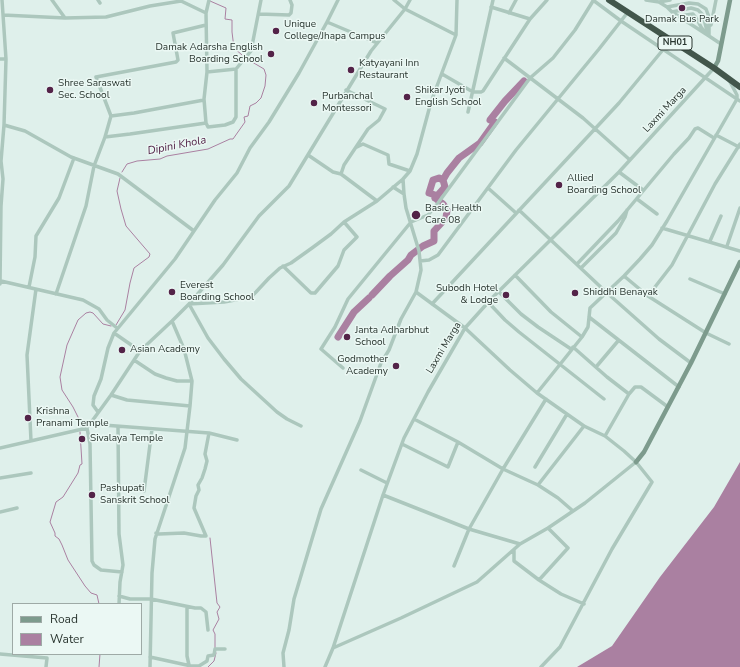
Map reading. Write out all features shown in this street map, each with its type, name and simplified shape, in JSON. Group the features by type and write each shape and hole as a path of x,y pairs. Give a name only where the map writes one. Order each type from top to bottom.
{"highway":[{"name":"NH01","path":"609,0 714,68 740,87"}],"street":[{"path":"2,0 6,59 5,107 1,152 0,282 29,287 83,300 99,309 107,320 117,328"},
{"path":"52,0 65,18"},
{"path":"149,0 150,6"},
{"path":"209,0 206,14 207,72 204,100 206,123 208,127 225,125 233,122 236,117 236,69 251,51 261,0"},
{"path":"259,14 289,15 291,14 292,5 290,0"},
{"path":"98,412 93,405 94,396 114,333 175,259 215,200 237,173 250,148 269,122 299,73 338,0"},
{"path":"394,0 405,9 456,35"},
{"path":"122,572 101,570 94,565 92,561 90,444 88,426 111,395 140,351 189,304 223,265 259,216 289,186 371,51 405,9 410,0"},
{"path":"189,304 224,302 251,296 283,266 291,263 331,234 344,222 376,201 404,179 410,172 431,102 456,35 457,0"},
{"path":"468,112 493,0"},
{"path":"509,13 516,0"},
{"path":"442,74 473,92 483,91 530,20 547,0"},
{"path":"343,368 321,350 322,346 335,327 348,299 410,222 428,215 530,78 554,58 575,30 593,0 620,21 739,100"},
{"path":"646,0 659,2 670,0"},
{"path":"709,36 716,0"},
{"path":"714,68 718,61 730,0"},
{"path":"2,15 106,18 150,6 182,1 206,14"},
{"path":"659,2 721,44"},
{"path":"667,7 689,3 698,4 706,9 709,17 709,36"},
{"path":"491,7 530,20"},
{"path":"672,12 691,8 698,10 703,15 709,36"},
{"path":"420,261 429,260 438,254 516,150 628,12"},
{"path":"679,16 693,14 700,27 709,36"},
{"path":"327,22 377,43"},
{"path":"56,294 86,206 94,166 111,116 96,77 176,62 178,60 173,33 206,25"},
{"path":"0,34 5,34"},
{"path":"432,304 619,103 671,40"},
{"path":"504,58 558,98 630,160"},
{"path":"0,59 6,59"},
{"name":"Laxmi Marga","path":"325,667 333,648 383,494 402,444 428,392 465,328 498,291 619,172 714,68"},
{"path":"207,72 236,69"},
{"path":"728,79 739,100"},
{"path":"341,174 344,165 368,129 379,120 385,108 346,90"},
{"path":"111,116 204,100"},
{"path":"537,393 582,337 588,327 590,308 624,276 652,245 715,136 739,100"},
{"path":"0,107 5,107"},
{"path":"105,137 206,123"},
{"path":"4,125 25,131 71,157 118,174 194,231"},
{"path":"577,264 637,199 695,129 698,128 739,146 716,184 672,265 648,296"},
{"path":"356,148 363,144 388,155 389,164 410,172"},
{"path":"308,155 333,172 341,174 376,201"},
{"path":"29,287 35,257 36,236 59,198 74,158"},
{"path":"619,172 643,190"},
{"path":"284,667 283,653 289,630 294,599 321,509 360,421 381,363 389,350 401,318 416,292 420,270 419,249 410,222 404,194 404,179"},
{"path":"393,187 404,194"},
{"path":"488,188 550,239 606,292 659,338 691,363"},
{"path":"637,199 657,214"},
{"path":"727,246 740,208"},
{"path":"581,268 616,233 625,217 626,210"},
{"path":"710,241 721,216"},
{"path":"283,266 311,293 315,293 338,266 344,250 357,237 344,222"},
{"path":"662,228 740,250"},
{"path":"333,648 477,582 520,544 548,528 585,503 636,462 644,452 679,387 740,262"},
{"path":"515,275 551,312 582,337"},
{"path":"624,276 648,296 706,333 729,344"},
{"path":"690,279 725,294"},
{"path":"31,441 27,355 36,289"},
{"path":"498,291 521,314 538,327 572,348 629,394"},
{"path":"416,292 465,328 537,393 584,426 605,436 636,462 652,482 612,549 560,647 541,667"},
{"path":"488,302 505,320 559,365 604,399"},
{"path":"189,304 208,338 241,379 277,412 301,426"},
{"path":"589,317 679,387"},
{"path":"150,667 153,554 156,533 185,448 192,380 184,349 172,321"},
{"path":"114,333 140,351"},
{"path":"596,367 618,341"},
{"path":"134,360 155,374 166,378 178,381 192,380"},
{"path":"605,436 629,394 635,387 641,387 668,407"},
{"path":"111,395 127,400 190,406"},
{"path":"454,566 469,529 503,469 546,399"},
{"path":"535,467 566,414"},
{"path":"414,418 503,469 538,485 573,510"},
{"path":"0,448 88,426 209,433 237,440"},
{"path":"538,485 584,426"},
{"path":"118,427 119,526 123,565 119,603"},
{"path":"144,491 152,429"},
{"path":"156,533 206,536 194,508 196,496 199,490 198,485 205,469 205,454 209,433"},
{"path":"402,444 448,467 458,442"},
{"path":"361,470 387,483"},
{"path":"0,478 30,473"},
{"path":"383,494 469,529 520,544"},
{"path":"0,512 17,508"},
{"path":"539,580 568,548 548,528"},
{"path":"514,550 514,560 539,580 560,594 584,604"},
{"path":"119,596 130,599 151,599 201,608 206,612 208,630"},
{"path":"187,606 187,656 189,665"},
{"path":"150,657 199,666 207,661 208,656 214,655 215,649 225,649"},
{"path":"0,654 47,658 46,667"}],"water":[{"path":"740,462 740,667 577,667 612,646 660,577 714,507"}],"waterway":[{"name":"Dipini Khola","path":"210,1 226,8 225,19 232,20 234,48 242,55"},
{"name":"Dipini Khola","path":"122,172 127,164 137,161 160,159 167,156 208,149 233,139 245,122 244,117 248,116 250,106 261,98 265,86 266,75 264,69 247,59"},
{"path":"372,295 408,260 411,255 423,246 434,241 434,231 446,218 447,210 443,204 435,198 445,187 443,180 459,158 480,143 495,122 490,120 524,81"},
{"path":"116,325 125,310 134,268 149,257 150,254 126,226 117,191 120,178"},
{"path":"435,198 435,195 429,193 433,180 439,178 443,180"},
{"path":"338,337 354,312 369,298"},
{"path":"80,425 79,419 73,407 62,390 60,377 67,345 78,320 86,313 93,313 103,324 111,326"},
{"path":"80,432 82,464 80,465 78,473 63,497 56,502 50,522 55,536 59,539 68,560 85,586 91,593 97,595 99,603"},
{"path":"210,538 217,603 220,607 217,612 219,619 213,630 215,634 215,648"},
{"path":"208,667 214,661 216,653"},
{"path":"99,667 100,655"}],"place":[{"name":"Damak Bus Park","path":"682,8"},
{"name":"Unique College/Jhapa Campus","path":"276,31"},
{"name":"Damak Adarsha English Boarding School","path":"271,54"},
{"name":"Katyayani Inn Restaurant","path":"351,70"},
{"name":"Shree Saraswati Sec. School","path":"50,90"},
{"name":"Shikar Jyoti English School","path":"407,97"},
{"name":"Purbanchal Montessori","path":"314,103"},
{"name":"Allied Boarding School","path":"559,185"},
{"name":"Basic Health Care 08","path":"416,215"},
{"name":"Everest Boarding School","path":"172,292"},
{"name":"Shiddhi Benayak","path":"575,293"},
{"name":"Subodh Hotel & Lodge","path":"506,295"},
{"name":"Janta Adharbhut School","path":"347,337"},
{"name":"Asian Academy","path":"122,350"},
{"name":"Godmother Academy","path":"396,366"},
{"name":"Krishna Pranami Temple","path":"28,418"},
{"name":"Sivalaya Temple","path":"82,439"},
{"name":"Pashupati Sanskrit School","path":"92,495"}]}
